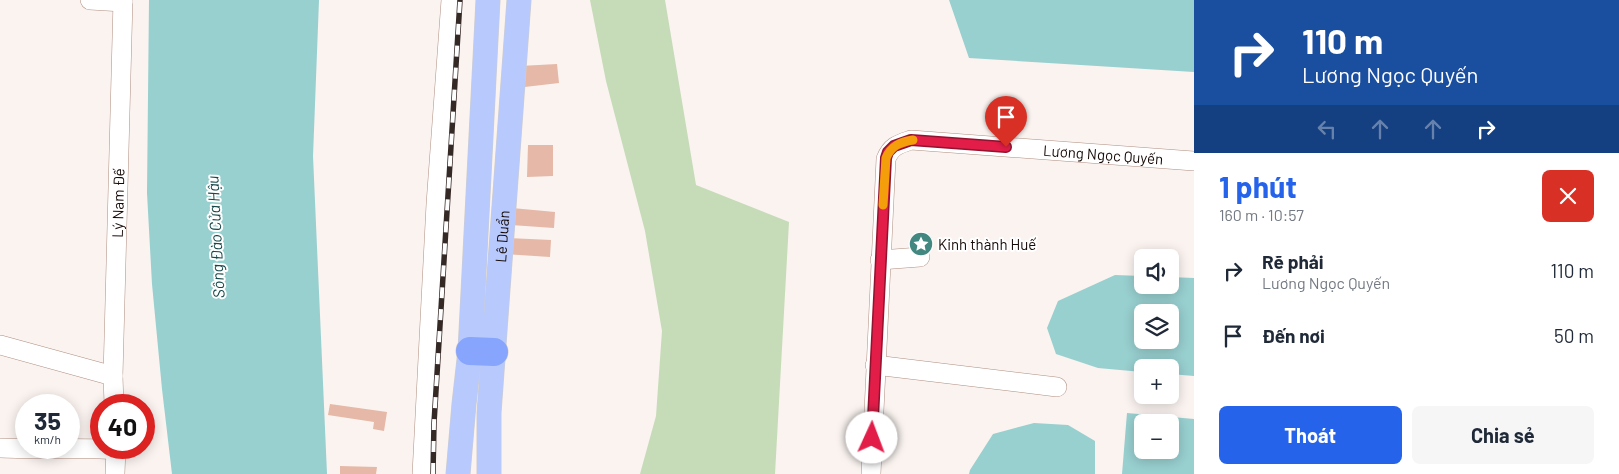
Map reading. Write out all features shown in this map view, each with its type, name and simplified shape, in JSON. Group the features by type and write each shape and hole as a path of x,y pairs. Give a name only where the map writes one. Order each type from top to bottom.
{"main road":[{"name":"Lê Duẩn","path":"488,0 482,352 489,413 488,474"},
{"name":"Lê Duẩn","path":"458,474 464,404 482,352 518,0"}],"street":[{"path":"90,0 123,1"},
{"path":"422,474 436,204 451,0"},
{"name":"Lý Nam Đế","path":"114,394 123,1"},
{"name":"Lương Ngọc Quyến","path":"880,260 886,158 888,152 894,146 911,140 1194,161"},
{"path":"870,474 880,260 920,257"},
{"path":"0,345 113,376"},
{"path":"876,365 1057,387"},
{"path":"0,448 72,450 90,448"},
{"path":"115,474 116,459"}],"green space":[{"path":"590,0 665,0 696,185 789,222 775,474 640,474 656,416 662,331 645,231 606,81"}],"water":[{"name":"Sông Đào Cửa Hậu","path":"149,0 319,0 313,156 327,474 172,474 152,284 147,193"},
{"path":"949,0 1194,0 1194,72 969,58"},
{"path":"1115,275 1134,276 1134,294 1179,294 1179,277 1194,278 1194,376 1179,375 1179,359 1134,359 1134,371 1098,368 1056,354 1047,328 1058,301"},
{"path":"1127,413 1138,414 1134,414 1134,459 1179,459 1179,418 1194,419 1194,474 1122,474"},
{"path":"1034,423 1068,425 1095,441 1095,474 969,474 993,434"}],"building":[{"path":"557,64 559,83 516,88 520,66"},
{"path":"528,145 553,145 553,176 527,177"},
{"path":"512,208 555,212 554,228 511,225"},
{"path":"507,238 551,240 550,257 506,254"},
{"path":"330,404 387,412 384,431 373,429 374,422 328,415"},
{"path":"340,466 377,467 376,474 340,474"}],"railway":[{"path":"433,474 434,423 460,0"}],"slow traffic":[{"path":"883,205 888,152 894,146 913,140"}],"place":[{"name":"Kinh thành Huế","path":"921,244"}],"route":[{"path":"872,438 880,260 886,158 888,152 894,146 911,140 1006,147"}]}
